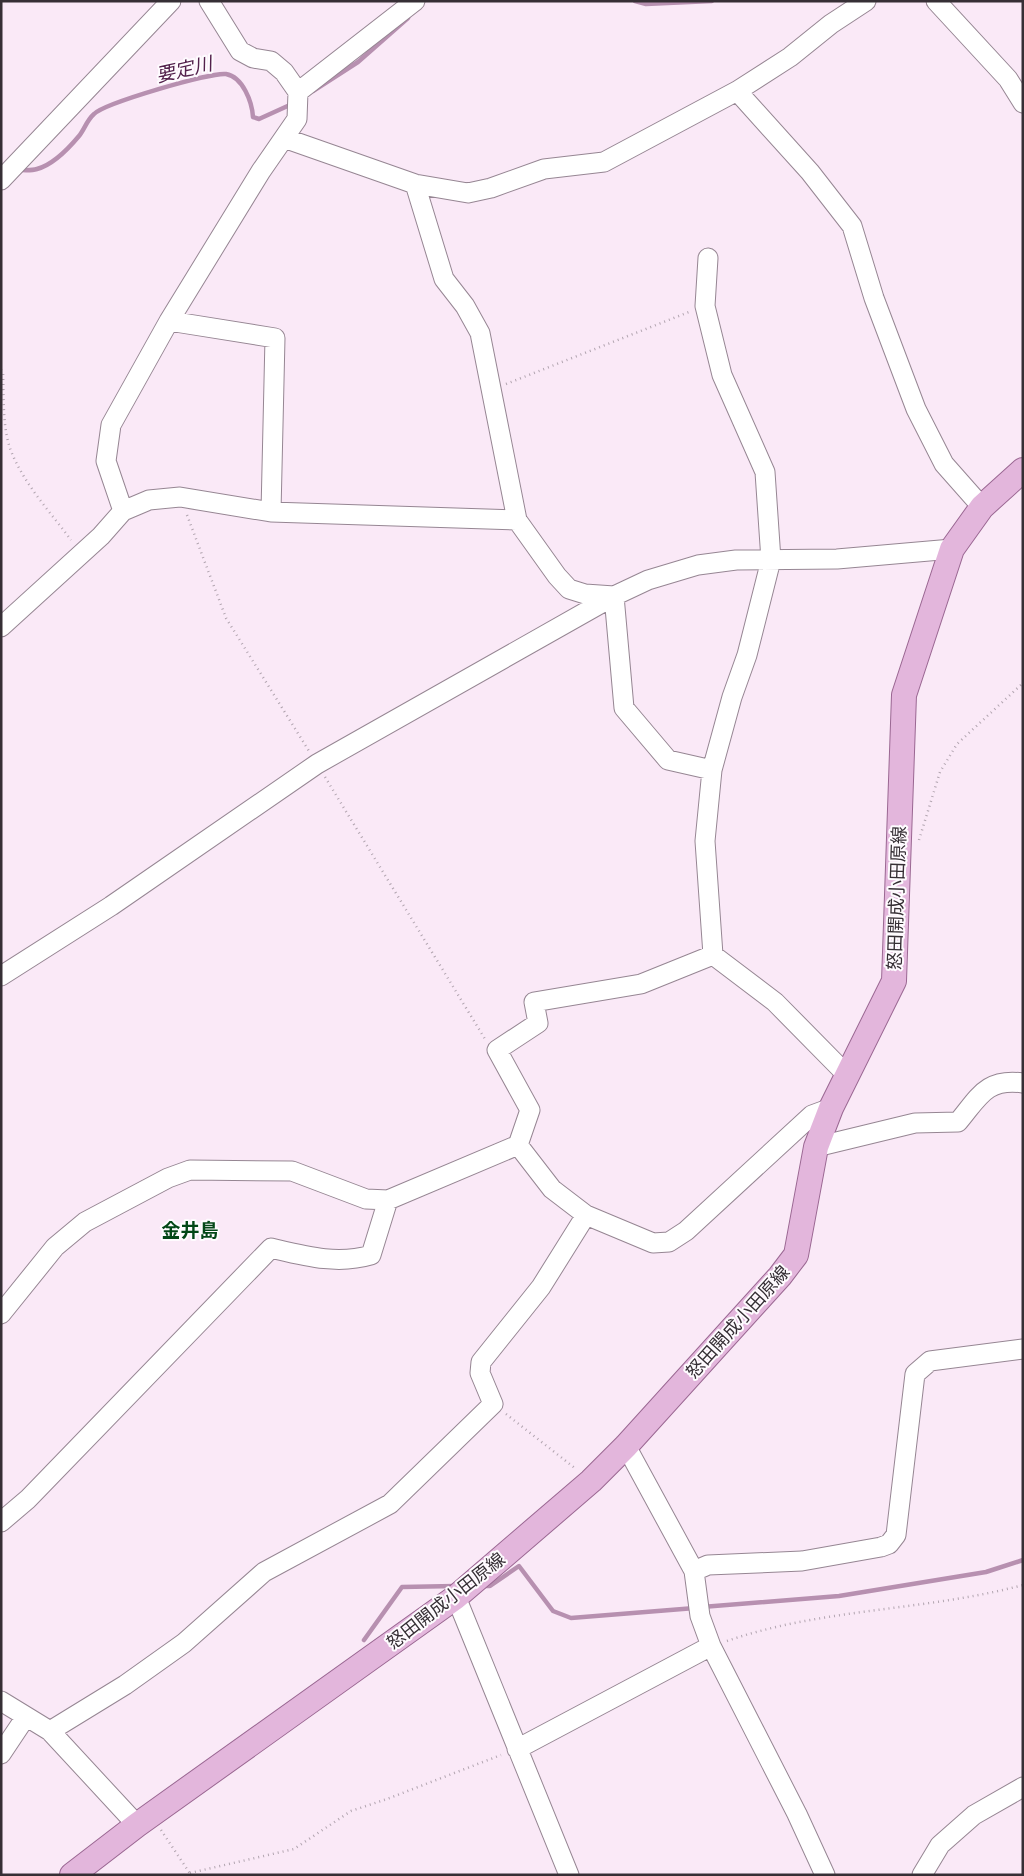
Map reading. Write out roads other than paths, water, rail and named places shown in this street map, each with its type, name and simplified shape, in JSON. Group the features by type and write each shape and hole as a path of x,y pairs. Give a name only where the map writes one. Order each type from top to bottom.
{"main road":[{"name":"怒田開成小田原線","path":"72,1875 144,1821 458,1596 591,1480 626,1446 796,1256 816,1147 846,1074 894,981 904,695 952,549 982,507 1023,470"}],"street":[{"path":"1,180 171,1"},
{"path":"123,511 106,462 111,425 169,321 261,171 298,119 298,92 284,72 271,61 253,58 240,51 209,1"},
{"path":"298,92 415,1"},
{"path":"284,138 415,184 468,193 491,188 544,169 604,162 737,91 790,57 831,24 866,1"},
{"path":"936,1 1008,79 1023,103"},
{"path":"737,91 810,172 852,226 874,298 916,409 944,464 982,507"},
{"path":"415,184 444,279 465,306 480,333 517,520 557,576 570,589 585,594 614,596"},
{"path":"708,258 704,306 722,375 765,472 771,560 746,655 732,697 712,770 704,841 713,955 775,1002 846,1074"},
{"path":"169,321 275,338 271,512"},
{"path":"1,627 101,536 123,511 149,500 180,497 271,512 517,520"},
{"path":"1,976 112,906 316,764 614,596 648,580 698,565 736,560 837,560 952,549"},
{"path":"614,596 624,708 668,760 712,770"},
{"path":"1,1314 55,1247 84,1222 168,1178 190,1170 292,1171 366,1199 388,1200 518,1145 530,1110 497,1050 538,1023 534,1002 641,984 713,955"},
{"path":"816,1147 915,1123 958,1122 980,1094 993,1085 1006,1080 1023,1083"},
{"path":"518,1145 552,1189 586,1215 652,1243 669,1242 686,1231 812,1115 831,1108"},
{"path":"1,1522 28,1499 271,1248 323,1260 353,1260 371,1255 388,1200"},
{"path":"50,1731 125,1685 184,1643 264,1572 390,1504 493,1404 480,1373 481,1362 541,1287 586,1215"},
{"path":"694,1571 708,1565 802,1561 889,1544 896,1536 915,1374 930,1361 1023,1350"},
{"path":"626,1446 694,1571 700,1616 711,1646 797,1814 825,1875"},
{"path":"458,1596 569,1875"},
{"path":"517,1748 711,1646"},
{"path":"1,1701 25,1718 50,1731 144,1821"},
{"path":"1,1754 25,1718"},
{"path":"922,1875 940,1845 974,1815 1023,1787"}],"waterway":[{"name":"要定川","path":"635,1 646,4 712,1"},
{"name":"要定川","path":"313,91 358,62 408,18"},
{"name":"要定川","path":"18,170 37,169 54,160 79,136 92,116 102,109 137,96 201,78 226,74 232,76 246,91 253,117 259,119 292,104"},
{"path":"702,1607 839,1596 986,1572 1023,1560"},
{"path":"483,1586 490,1586 519,1566 553,1611 571,1618 695,1608"},
{"path":"364,1640 402,1587 455,1586"}],"district":[{"name":"金井島","path":"190,1230"}]}
